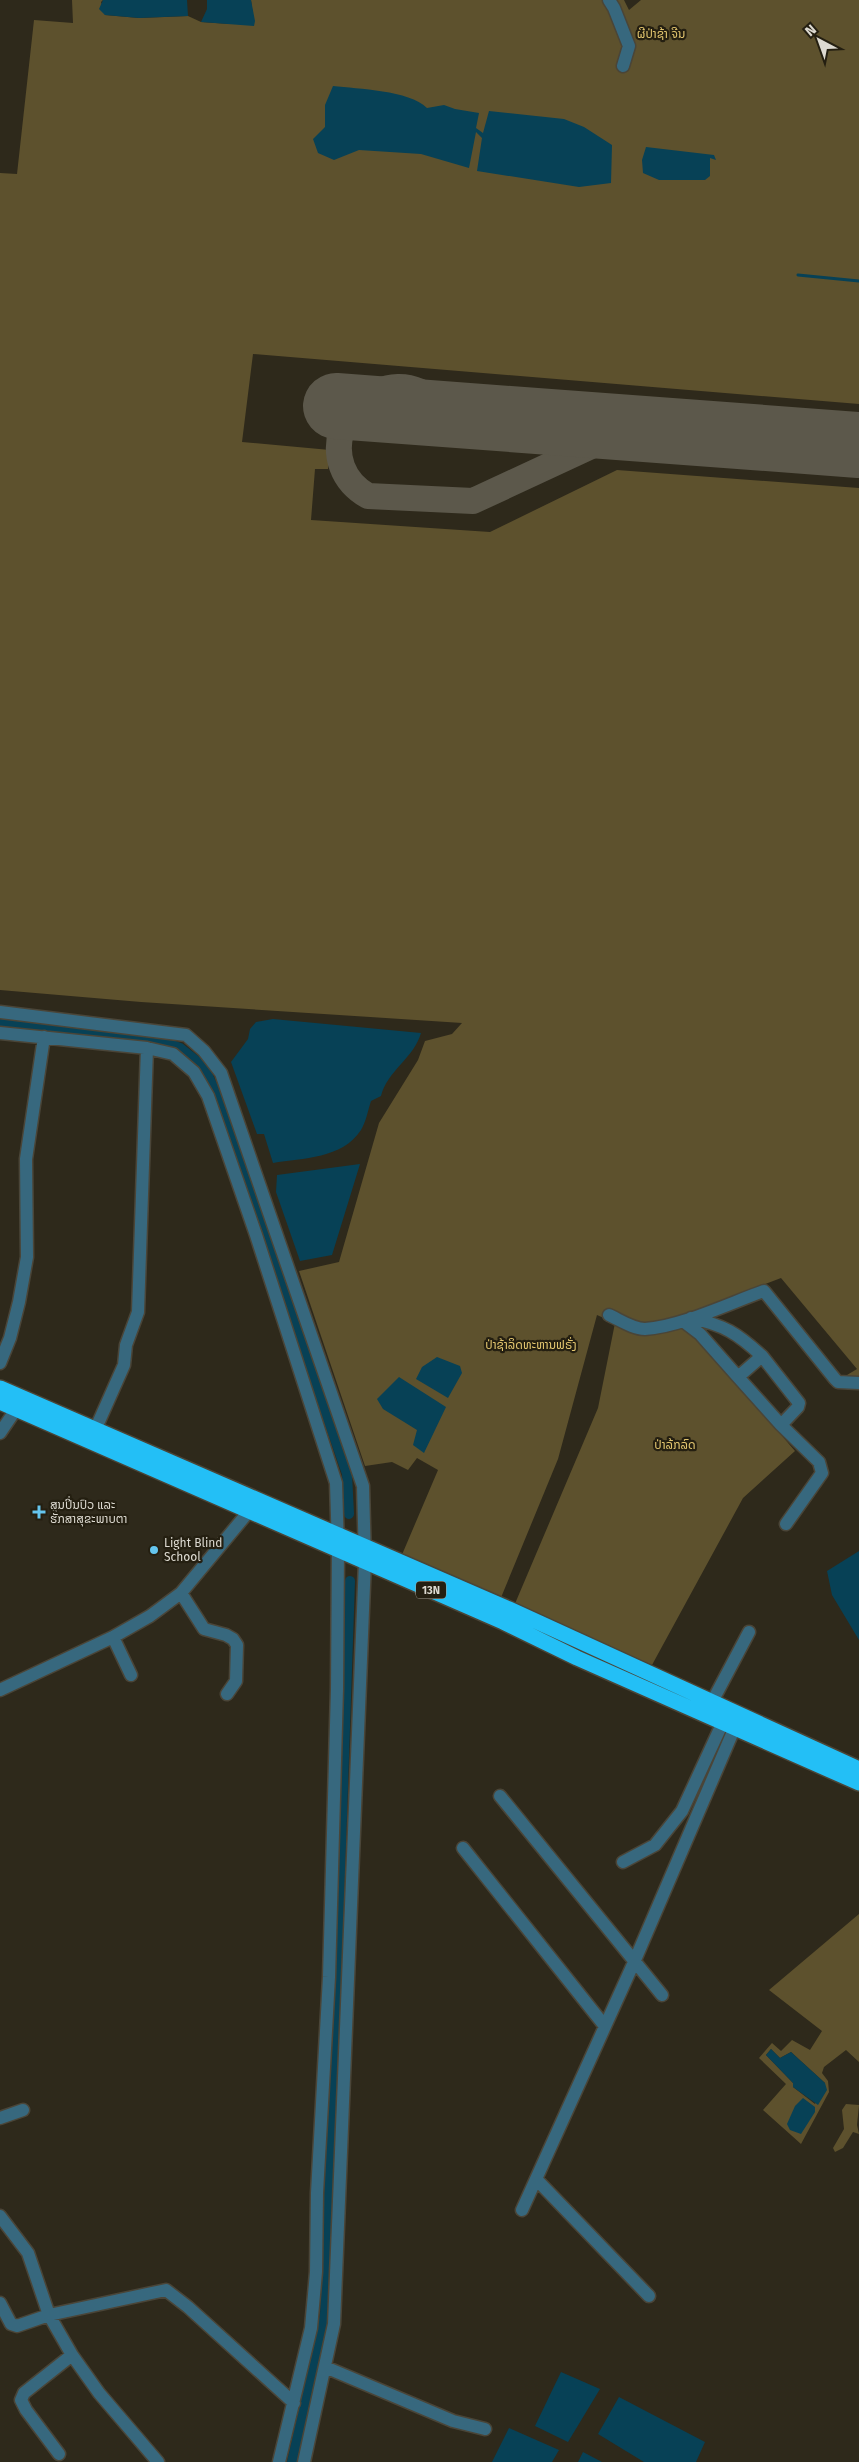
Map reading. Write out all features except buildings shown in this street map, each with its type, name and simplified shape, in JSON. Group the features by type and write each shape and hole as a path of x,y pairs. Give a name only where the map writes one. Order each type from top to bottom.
{"highway":[{"name":"13N","path":"0,1388 21,1403 250,1510 338,1542"},
{"name":"13N","path":"0,1402 21,1403 96,1428 729,1725 859,1783"},
{"name":"13N","path":"365,1554 509,1609 859,1769"}],"street":[{"path":"609,0 629,46 623,66"},
{"path":"0,1012 186,1035 204,1050 220,1073 363,1486 365,1554 334,2324 304,2462"},
{"path":"0,1033 147,1048 174,1054 194,1072 208,1096 256,1235 336,1483 338,1542 329,1977 317,2193 316,2272 311,2328 280,2462"},
{"path":"0,1363 10,1338 17,1311 27,1257 26,1159 44,1037"},
{"path":"96,1428 124,1365 126,1345 138,1312 147,1048"},
{"path":"609,1315 629,1325 644,1329 687,1319 764,1291 835,1380 838,1382 859,1383"},
{"path":"687,1319 712,1322 736,1333 762,1356 798,1403 798,1407 781,1424"},
{"path":"687,1319 781,1424 818,1462 822,1473 786,1524"},
{"path":"738,1377 762,1356"},
{"path":"0,1433 21,1403"},
{"path":"0,1690 113,1637 150,1616 181,1593 250,1510"},
{"path":"181,1593 204,1629 226,1635 233,1639 238,1646 236,1682 227,1694"},
{"path":"712,1702 750,1632"},
{"path":"113,1637 131,1675"},
{"path":"623,1862 655,1845 682,1811 729,1725"},
{"path":"522,2210 604,2025 636,1960 729,1725"},
{"path":"500,1796 636,1960 662,1995"},
{"path":"463,1848 604,2025"},
{"path":"0,2118 23,2110"},
{"path":"536,2179 649,2296"},
{"path":"0,2216 28,2253 49,2315 72,2355 99,2393 158,2462"},
{"path":"0,2302 15,2326 49,2315 166,2290 188,2306 294,2402"},
{"path":"59,2454 26,2410 21,2400 24,2393 72,2355"},
{"path":"325,2367 453,2421 485,2429"}],"green space":[{"path":"72,0 103,0 101,2 105,15 139,18 188,16 201,22 230,24 253,16 251,0 624,0 629,10 641,0 859,0 859,404 253,354 242,442 330,450 328,469 315,469 311,520 490,532 617,470 859,488 859,1378 842,1378 857,1369 781,1278 685,1314 685,1323 795,1451 743,1498 652,1665 514,1606 598,1408 615,1323 597,1315 558,1459 500,1600 401,1557 438,1470 417,1458 408,1470 392,1462 365,1466 299,1271 339,1262 379,1123 418,1060 425,1041 452,1034 462,1023 141,1002 0,990 0,173 17,174 34,20 73,23"},
{"path":"859,1914 859,2062 846,2050 824,2067 822,2073 828,2081 829,2092 801,2144 763,2110 786,2084 759,2058 772,2043 781,2051 792,2040 810,2050 822,2031 769,1990","holes":["771,2049 780,2058 791,2052 825,2083 815,2104 793,2087 793,2083 766,2055"]},
{"path":"846,2104 859,2105 857,2125 859,2134 853,2132 843,2148 835,2152 833,2148 844,2129 842,2110"}],"water":[{"path":"103,0 187,0 188,16 139,18 105,15 99,9"},
{"path":"207,0 251,0 255,21 254,26 201,22 207,9"},
{"path":"333,86 396,94 408,97 427,108 444,105 479,113 476,128 483,133 489,111 564,119 584,127 612,145 611,183 579,187 477,171 482,138 476,132 469,168 421,154 359,150 334,160 318,153 313,139 325,127 325,105"},
{"path":"646,147 714,155 716,160 710,158 710,176 705,180 659,180 643,173 642,160"},
{"path":"273,1019 421,1033 413,1050 389,1079 381,1096 371,1101 363,1127 353,1140 333,1152 321,1156 273,1163 264,1134 257,1134 231,1062 248,1039 250,1029 256,1022"},
{"path":"360,1164 332,1255 300,1261 276,1192 277,1175"},
{"path":"437,1357 460,1366 462,1373 448,1398 416,1379 422,1367"},
{"path":"399,1377 446,1407 424,1453 413,1445 417,1430 383,1409 377,1399"},
{"path":"859,1551 859,1640 832,1595 827,1571"},
{"path":"771,2049 780,2058 791,2052 825,2083 827,2090 818,2105 793,2087 793,2083 766,2055"},
{"path":"803,2098 815,2107 815,2112 801,2134 790,2130 787,2124 795,2106"},
{"path":"561,2372 600,2389 568,2442 535,2426"},
{"path":"619,2397 705,2442 696,2462 644,2462 598,2434"},
{"path":"509,2428 559,2450 552,2462 492,2462"},
{"path":"583,2452 602,2462 578,2462"}],"waterway":[{"path":"798,275 859,281"},
{"path":"0,1022 150,1037 180,1048 204,1067 218,1098 347,1474 349,1514"},
{"path":"292,2462 325,2315 350,1581"}],"taxiway":[{"path":"468,416 450,409 416,390 398,387 378,391 361,401 349,415 341,431 339,449 342,467 352,483 368,496 473,501 615,435 636,431 694,433"}],"runway":[{"path":"336,406 859,445"}],"place":[{"name":"ສູນປິ່ນປົວ ແລະ ຮັກສາສຸຂະພາບຕາ","path":"39,1512"},
{"name":"Light Blind School","path":"154,1550"}],"park label":[{"name":"ຜີປ່າຊ້າ ຈີນ","path":"661,34"},
{"name":"ປ່າຊ້າລິດທະຫານຟຣັ່ງ","path":"531,1345"},
{"name":"ປ່າລ້ກລົດ","path":"675,1445"}]}
